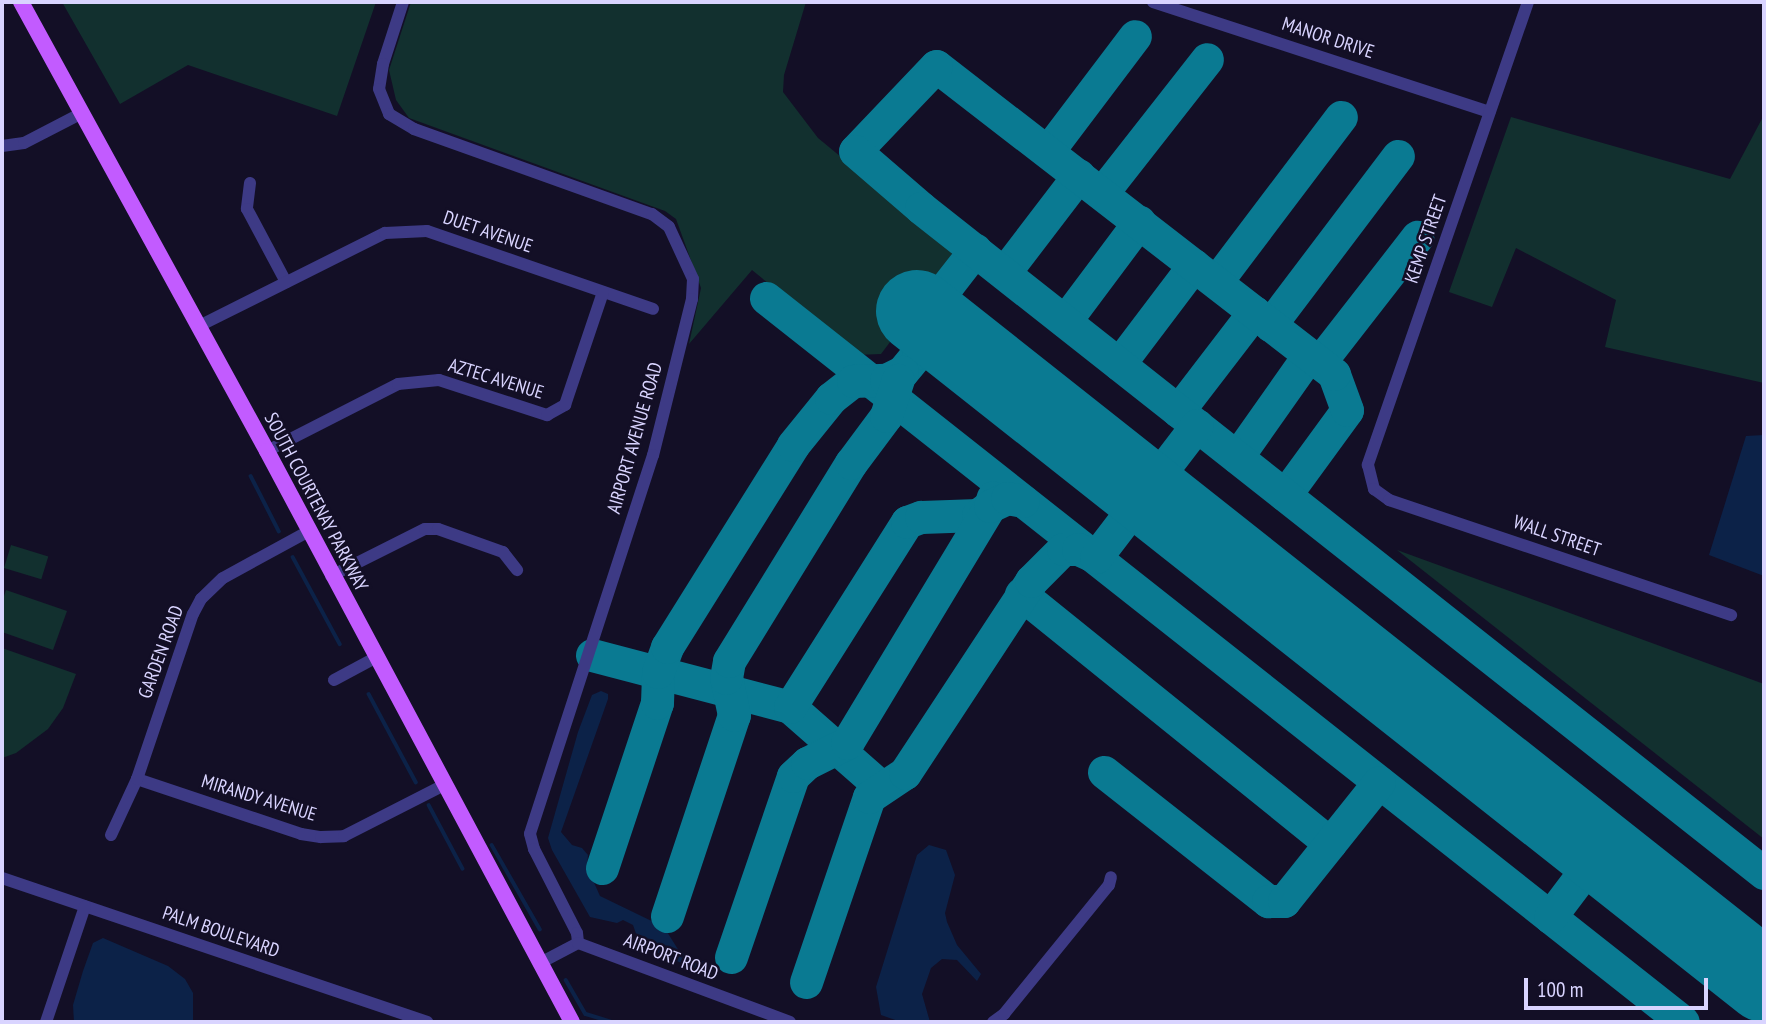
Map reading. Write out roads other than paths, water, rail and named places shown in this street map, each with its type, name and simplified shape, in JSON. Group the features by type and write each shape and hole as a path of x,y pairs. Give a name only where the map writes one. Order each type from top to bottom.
{"main road":[{"name":"SOUTH COURTENAY PARKWAY","path":"22,2 572,1022"}],"street":[{"name":"AIRPORT AVENUE ROAD","path":"403,2 383,64 379,89 389,114 414,129 652,214 669,228 692,279 692,299 653,455 530,834 534,849 578,933 578,943"},
{"name":"MANOR DRIVE","path":"1153,2 1490,112"},
{"name":"KEMP STREET","path":"1374,489 1368,465 1528,2"},
{"path":"2,146 24,143 82,113"},
{"path":"250,183 247,209 286,282"},
{"name":"DUET AVENUE","path":"199,326 385,233 427,231 653,309"},
{"name":"AZTEC AVENUE","path":"267,452 398,384 439,380 547,415 565,405 603,292"},
{"name":"WALL STREET","path":"1374,489 1389,500 1731,615"},
{"path":"331,576 425,528 438,529 503,552 517,570"},
{"name":"GARDEN ROAD","path":"111,835 137,779 193,614 201,599 223,578 307,532"},
{"path":"334,680 375,658"},
{"name":"MIRANDY AVENUE","path":"137,779 301,834 321,837 344,836 444,785"},
{"path":"993,1022 1004,1014 1109,885 1111,877"},
{"name":"PALM BOULEVARD","path":"2,878 427,1022"},
{"path":"46,1022 85,906"},
{"path":"540,963 578,943"},
{"name":"AIRPORT ROAD","path":"578,943 790,1022"}],"water":[{"path":"1764,435 1764,576 1709,555 1746,436"},
{"path":"601,691 608,694 608,699 561,832 572,845 582,848 588,855 587,867 600,896 664,927 679,951 712,965 709,975 640,945 633,925 623,920 617,923 590,917 552,850 548,838 578,732 592,695"},
{"path":"929,845 946,850 955,875 945,913 947,922 957,945 981,974 977,981 957,960 942,959 931,968 922,994 930,1022 901,1022 881,1015 876,987 917,855"},
{"path":"103,938 168,966 185,979 193,993 193,1022 74,1022 73,1005 83,971 93,943"}],"waterway":[{"path":"251,476 279,531"},
{"path":"293,557 340,644"},
{"path":"369,694 416,782"},
{"path":"429,805 463,869"},
{"path":"492,845 540,929"},
{"path":"566,980 586,1014 613,1022"}]}
